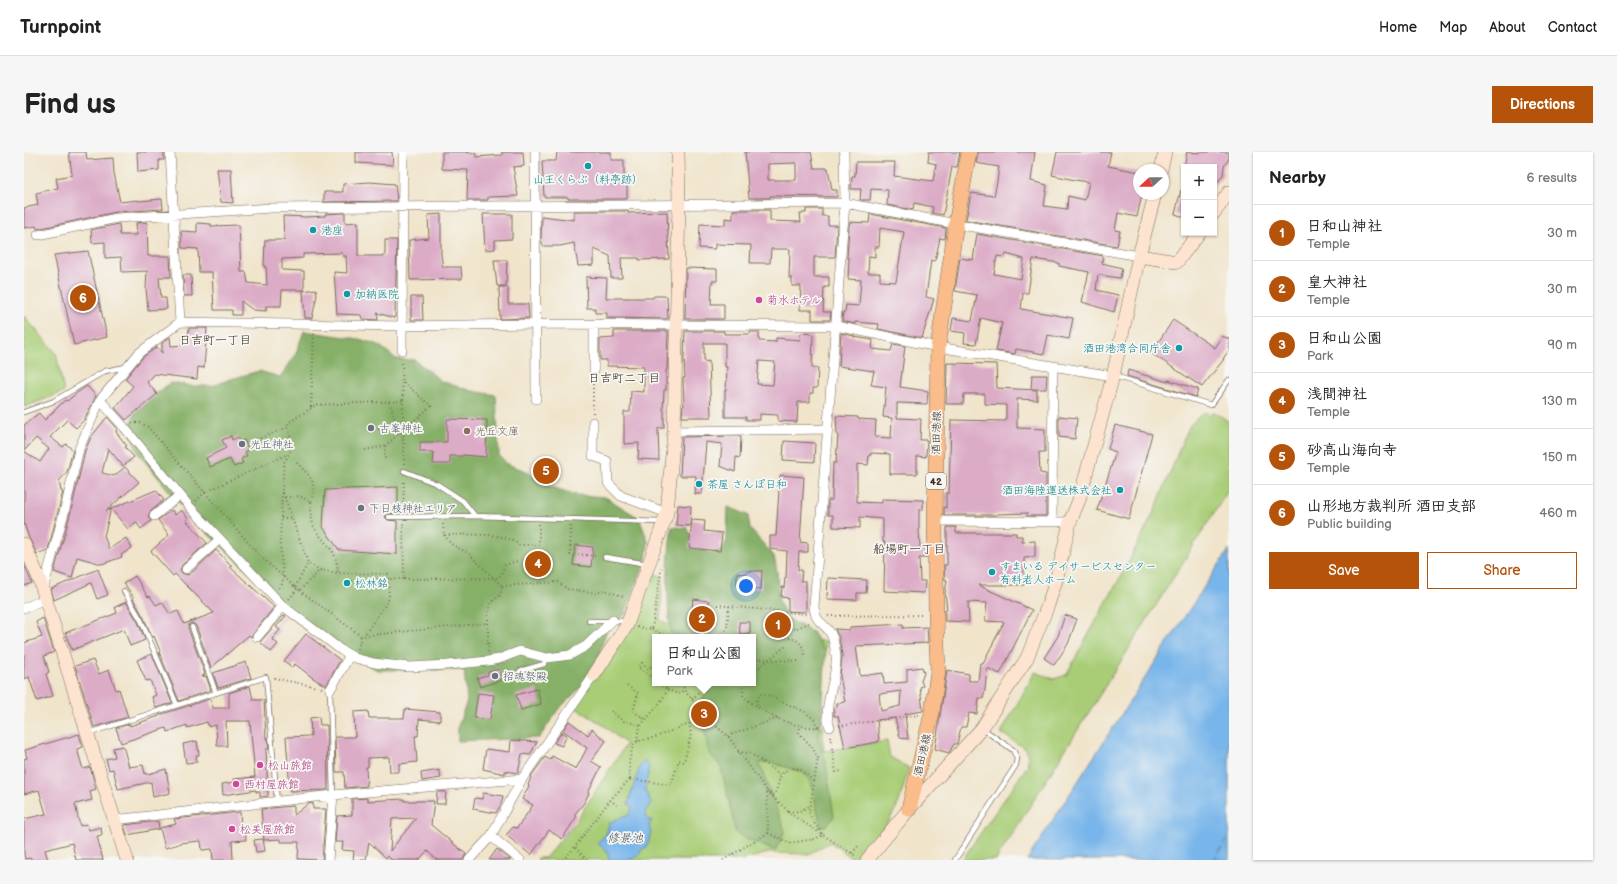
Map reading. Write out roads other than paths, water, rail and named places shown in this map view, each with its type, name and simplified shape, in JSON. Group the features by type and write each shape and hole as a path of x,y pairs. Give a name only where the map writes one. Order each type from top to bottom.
{"main road":[{"name":"酒田港線","path":"909,809 932,713 938,671 935,521 938,347 956,224 969,152"}],"street":[{"path":"170,152 180,322"},
{"path":"402,350 403,152"},
{"path":"535,152 536,399"},
{"path":"469,860 491,836 522,779 628,623 665,518 674,431 679,204 678,152"},
{"path":"829,727 826,711 833,685 836,656 831,634 814,619 814,606 845,203 844,152"},
{"path":"1162,164 1165,152"},
{"path":"1217,209 1229,192"},
{"path":"866,860 909,809 982,728 1027,658 1048,605 1057,577 1070,522 1079,500 1114,376 1139,256 1153,200"},
{"path":"38,235 117,218 271,208 845,203 956,224 1177,262 1197,236"},
{"path":"45,599 45,582 65,509 79,449 100,400 139,353 180,322 402,326 536,324 836,326 938,347 1114,376"},
{"path":"594,325 594,371"},
{"path":"1052,522 1053,366"},
{"path":"100,400 180,495 283,606 341,650 353,656 374,663 408,667 448,665 499,659 520,651 547,658 570,655 586,646 613,620"},
{"path":"593,422 593,456 607,461 608,483 621,496 665,518"},
{"path":"674,431 828,429"},
{"path":"154,516 180,495"},
{"path":"935,521 1070,522"},
{"path":"186,569 220,539"},
{"path":"24,544 39,578 127,860"},
{"path":"24,608 45,599"},
{"path":"257,637 283,606"},
{"path":"330,690 353,656"},
{"path":"114,820 333,795 522,779"},
{"path":"328,860 333,795"},
{"path":"491,836 520,860"}],"lane":[{"path":"24,412 54,401 105,371 127,367"},
{"path":"1114,376 1211,405 1229,380"},
{"path":"404,471 437,484 463,502 475,516"},
{"path":"389,517 475,516 571,519 665,518"},
{"path":"604,557 649,564"},
{"path":"124,591 141,620 177,705"},
{"path":"589,620 613,620 628,623"},
{"path":"192,627 216,692"},
{"path":"520,671 544,664 547,658"},
{"path":"87,734 266,677 277,802"},
{"path":"330,690 333,795"},
{"path":"955,860 1016,766 1017,758 1013,750 982,728"}],"water":[{"path":"1229,550 1229,860 1027,860 1200,593"},
{"name":"修景池","path":"647,762 649,768 645,790 651,803 645,812 648,820 652,820 649,826 651,833 647,847 641,850 638,856 629,860 610,860 606,850 597,843 606,834 610,822 624,816 628,816 632,808 628,803 641,763"}],"place":[{"name":"山王くらぶ（料亭跡）","path":"588,166"},
{"name":"港座","path":"313,230"},
{"name":"加納医院","path":"347,294"},
{"name":"山形地方裁判所 酒田支部","path":"83,298"},
{"name":"菊水ホテル","path":"759,300"},
{"name":"酒田港湾合同庁舎","path":"1179,348"},
{"name":"古峯神社","path":"371,428"},
{"name":"光丘文庫","path":"467,431"},
{"name":"光丘神社","path":"242,444"},
{"name":"砂高山海向寺","path":"546,471"},
{"name":"茶屋 さんぽ日和","path":"699,484"},
{"name":"酒田海陸運送株式会社","path":"1120,490"},
{"name":"下日枝神社エリア","path":"361,508"},
{"name":"浅間神社","path":"538,564"},
{"name":"すまいる デイサービスセンター 有料老人ホーム","path":"992,572"},
{"name":"松林銘","path":"347,583"},
{"name":"皇大神社","path":"702,619"},
{"name":"日和山神社","path":"778,625"},
{"name":"招魂祭殿","path":"495,676"},
{"name":"日和山公園","path":"704,714"},
{"name":"松山旅館","path":"260,765"},
{"name":"西村屋旅館","path":"236,784"},
{"name":"松美屋旅館","path":"232,829"}],"district":[{"name":"日吉町一丁目","path":"215,340"},
{"name":"日吉町二丁目","path":"624,378"},
{"name":"船場町一丁目","path":"909,549"}]}
